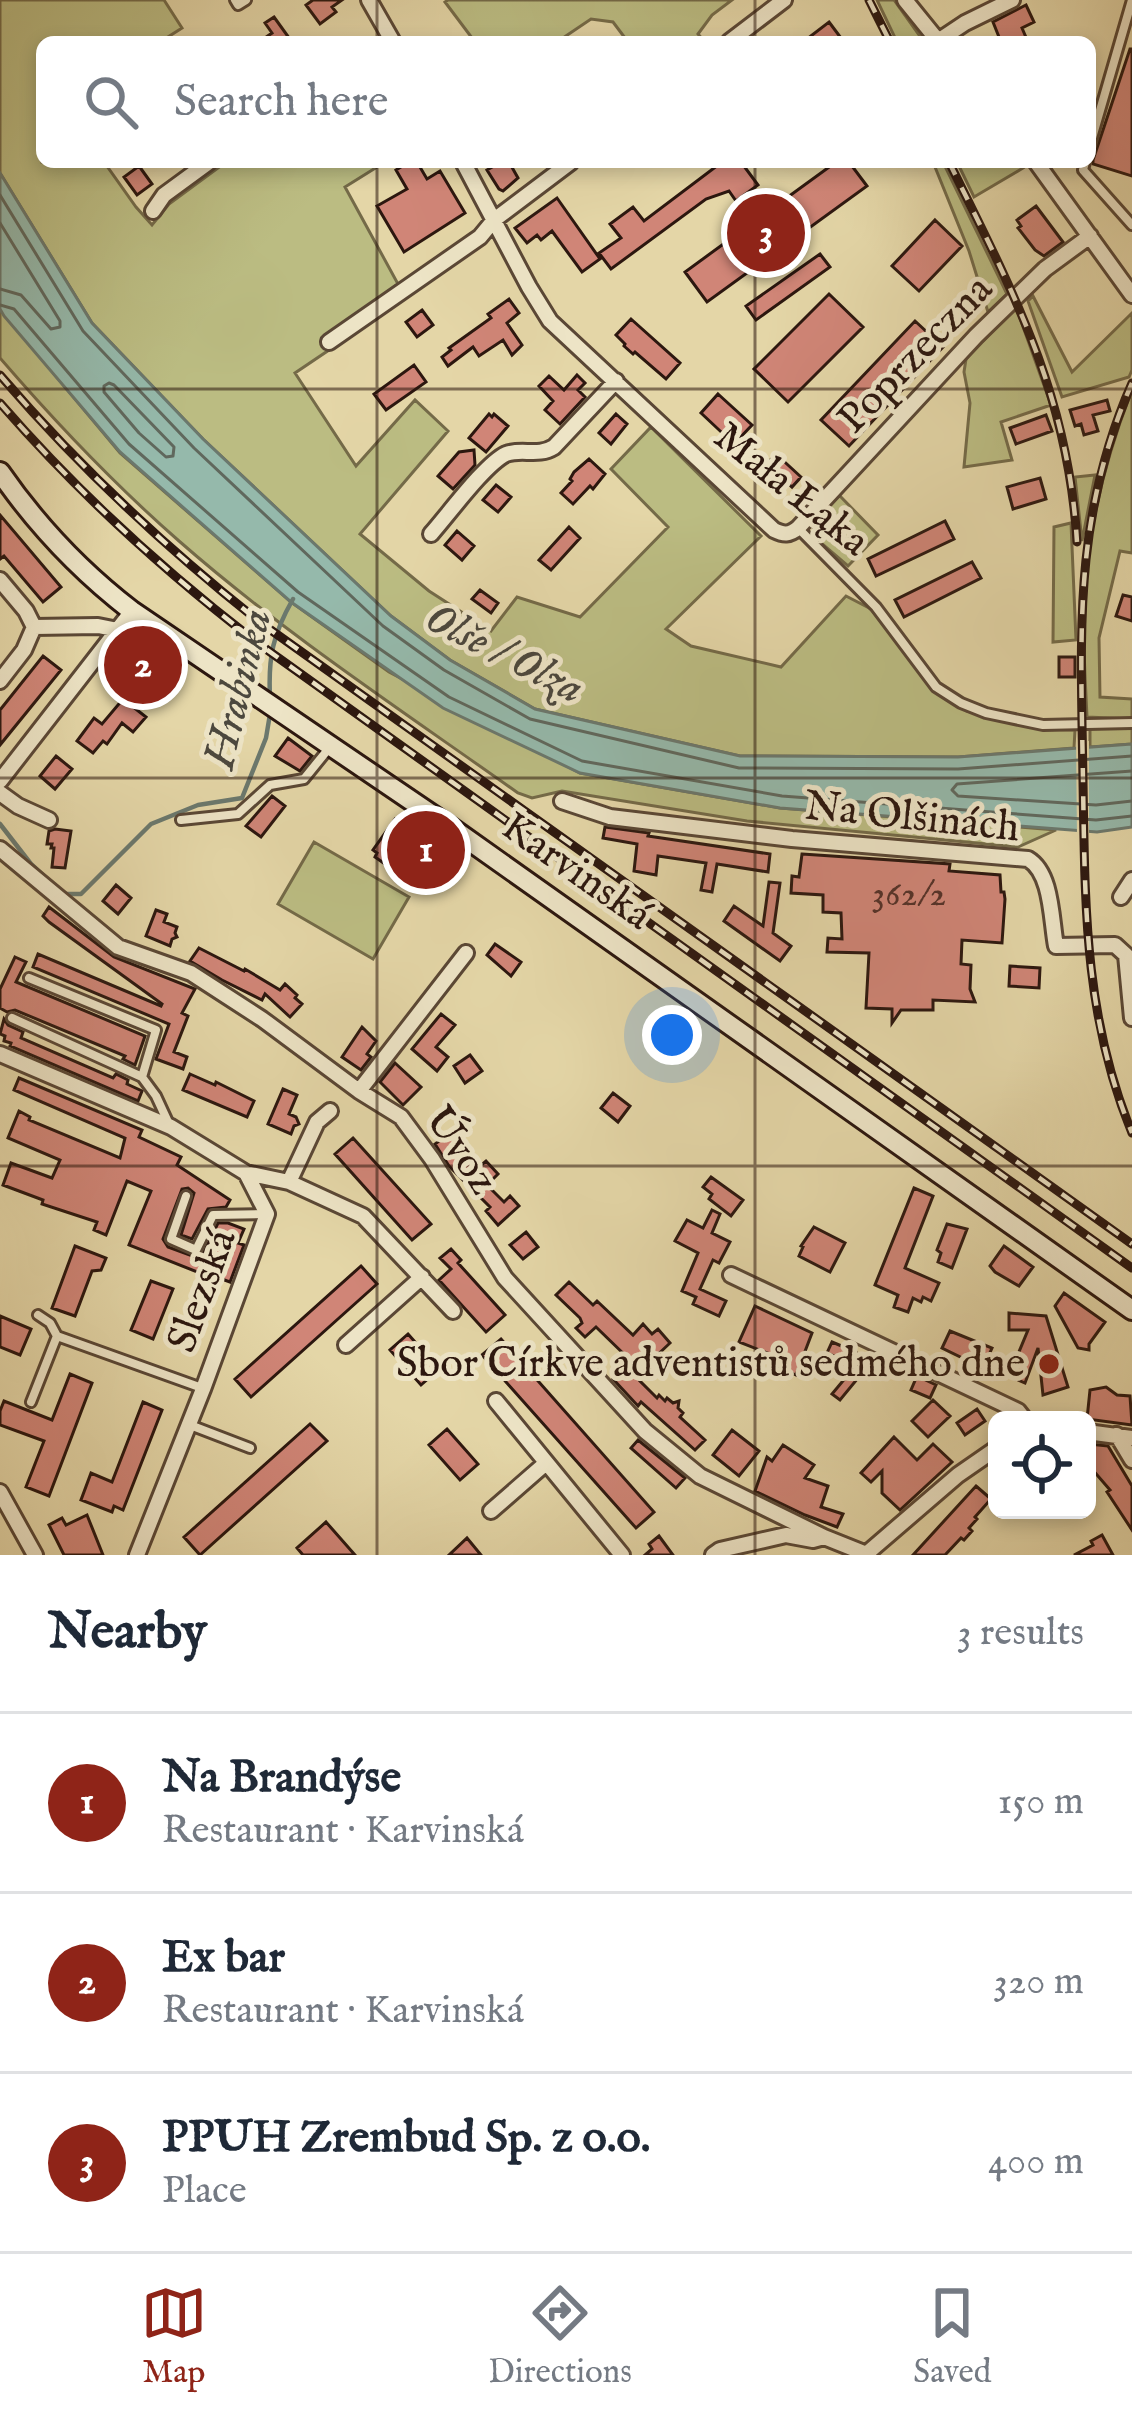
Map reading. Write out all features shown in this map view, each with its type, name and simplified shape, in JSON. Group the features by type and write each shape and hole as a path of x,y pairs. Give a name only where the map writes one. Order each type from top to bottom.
{"main road":[{"name":"Karvinská","path":"2,480 56,545 132,611 453,829 1132,1310"}],"street":[{"path":"369,0 385,36"},
{"path":"737,36 784,0"},
{"path":"905,0 934,36"},
{"path":"947,36 1012,0"},
{"path":"153,211 164,195 201,168"},
{"name":"Mała Łąka","path":"466,168 550,321 774,530 782,534 798,528"},
{"path":"329,342 480,236 563,168"},
{"path":"1040,168 1121,274 1132,296"},
{"name":"Poprzeczna","path":"798,528 976,336 1046,269 1090,236"},
{"path":"431,534 495,461 512,452 544,454 616,381"},
{"path":"0,580 34,627"},
{"path":"0,781 132,611"},
{"path":"34,627 118,630"},
{"path":"0,681 24,650 34,627"},
{"path":"0,793 49,820"},
{"name":"Na Olšinách","path":"562,800 610,817 792,839 1028,859 1040,866 1045,878 1056,946 1115,944 1126,955 1132,1018"},
{"name":"Úvoz","path":"0,849 118,946 191,973 400,1117 505,1278 645,1431 700,1476 824,1537"},
{"path":"1120,896 1132,880"},
{"path":"359,1091 466,953"},
{"name":"Slezská","path":"0,1054 171,1127 246,1174 267,1214 137,1555"},
{"path":"289,1182 317,1123 330,1111"},
{"path":"246,1174 289,1182 363,1216 452,1311"},
{"path":"731,1276 1018,1411"},
{"path":"346,1345 422,1277"},
{"path":"496,1401 622,1555"},
{"path":"1125,1437 1132,1460"},
{"path":"713,1555 786,1535 824,1537 867,1554 988,1454"},
{"path":"491,1511 546,1462"},
{"path":"0,1492 35,1555"}],"lane":[{"path":"235,0 238,5 246,0"},
{"path":"1096,124 1132,0"},
{"path":"1084,168 1132,225"},
{"name":"Mała Łąka","path":"798,528 876,607 936,687 961,703 1043,724 1132,723"},
{"path":"181,820 238,814 270,785 304,779 331,746"},
{"path":"29,978 156,1030 142,1077"},
{"path":"12,1018 142,1077 171,1127"},
{"path":"186,1196 171,1239 196,1250 213,1216 267,1214"},
{"path":"38,1316 50,1323 57,1336 203,1389"},
{"path":"31,1402 57,1336"},
{"path":"189,1424 250,1448"}],"green space":[{"path":"0,0 164,0 182,28 169,36 36,36 36,168 108,168 152,225 169,204 218,168 375,168 345,187 398,284 322,340 329,350 295,373 356,466 415,400 448,431 360,534 429,591 491,631 517,597 580,617 668,527 611,469 651,427 761,536 666,629 691,646 781,667 846,596 871,609 932,687 967,711 1042,729 1075,730 1074,748 958,757 740,756 535,709 450,660 391,616 203,439 92,323 0,173"},
{"path":"732,0 712,15 700,36 624,36 613,22 591,19 566,36 470,36 445,2"},
{"path":"877,0 894,0 920,36 894,36"},
{"path":"935,168 946,168 1007,294 988,312"},
{"path":"960,168 1023,168 974,197"},
{"path":"1033,296 1072,372 1132,313 1129,377 1062,397 1028,301"},
{"path":"1016,307 1051,405 1001,422 1012,460 964,467 970,403 966,359"},
{"path":"0,309 120,453 291,602 389,672 580,773 780,808 1056,830 1018,847 747,821 562,791 532,798 518,793 303,640 155,520 0,358"},
{"path":"1132,390 1132,553 1120,551 1099,638 1100,697 1132,699 1132,719 1087,717 1087,561 1101,487"},
{"path":"1095,475 1082,541 1075,477"},
{"path":"839,495 878,535 848,566 814,537 813,524"},
{"path":"1071,523 1076,640 1053,642 1054,527"},
{"path":"1132,726 1132,744 1090,747 1090,729"},
{"path":"314,842 409,897 373,959 278,904"}],"water":[{"path":"0,173 92,323 203,439 391,616 450,660 535,709 740,756 958,757 1132,744 1132,827 1097,832 780,808 580,773 443,708 291,602 120,452 4,316 0,309"}],"pier":[{"path":"1089,741 1089,838 1077,837 1076,742"}],"building":[{"path":"313,0 342,0 332,7 336,12 320,24 306,5"},
{"path":"1026,5 1034,22 1022,28 1025,36 999,36 993,22"},
{"path":"274,17 288,36 268,36 272,33 265,23"},
{"path":"829,22 840,36 811,36"},
{"path":"1132,49 1132,176 1096,165 1096,151"},
{"path":"140,168 152,184 137,195 124,177"},
{"path":"421,168 427,179 440,171 465,213 404,252 377,206 407,189 396,170"},
{"path":"512,168 518,178 503,191 487,170"},
{"path":"714,168 745,168 758,185 736,201 729,191 706,199 611,269 599,253 621,238 610,224 633,207 644,221"},
{"path":"828,168 854,168 867,186 707,302 685,272"},
{"path":"557,198 600,259 582,272 552,231 527,243 515,228"},
{"path":"1036,206 1063,242 1044,256 1018,228 1017,220"},
{"path":"935,220 962,246 919,291 892,266"},
{"path":"820,254 830,267 756,320 746,306"},
{"path":"829,294 863,327 788,402 754,369"},
{"path":"509,299 519,313 507,323 522,345 512,355 503,340 479,356 473,347 448,366 442,357 449,348"},
{"path":"422,310 433,325 417,337 406,322"},
{"path":"631,319 680,363 666,379 616,335"},
{"path":"915,321 943,347 849,446 821,420"},
{"path":"414,365 426,382 386,410 374,394"},
{"path":"577,375 585,383 578,390 585,397 560,424 545,410 553,401 539,386 549,376 564,390"},
{"path":"718,394 752,425 734,444 701,413"},
{"path":"1107,400 1110,411 1093,415 1098,431 1084,435 1070,410"},
{"path":"489,414 508,426 486,452 469,438"},
{"path":"616,414 627,424 611,444 599,433"},
{"path":"1046,415 1052,431 1016,444 1010,428"},
{"path":"474,450 475,465 453,489 438,476 459,452"},
{"path":"776,454 801,477 792,487 767,464"},
{"path":"589,459 605,474 573,504 561,493"},
{"path":"1040,478 1046,499 1013,509 1007,487"},
{"path":"496,485 511,497 498,512 483,500"},
{"path":"0,515 61,587 43,602 4,556 0,559"},
{"path":"945,521 954,539 876,576 868,559"},
{"path":"569,527 580,538 551,570 539,560"},
{"path":"457,531 474,546 462,560 445,545"},
{"path":"972,562 981,578 904,617 895,600"},
{"path":"480,590 498,603 491,613 472,599"},
{"path":"1123,595 1132,597 1132,621 1116,616"},
{"path":"140,654 157,665 148,679 131,668"},
{"path":"43,656 61,670 0,745 0,710"},
{"path":"1059,657 1075,657 1075,677 1059,677"},
{"path":"123,699 146,717 133,732 122,723 107,744 103,741 93,753 77,741 94,718 102,724"},
{"path":"288,738 312,756 300,771 275,756"},
{"path":"56,756 72,769 55,789 40,776"},
{"path":"272,796 285,806 261,837 246,826"},
{"path":"395,819 447,856 427,884 397,863 392,869 375,857 373,850"},
{"path":"605,827 770,854 768,872 717,864 712,892 701,890 706,863 658,856 656,875 634,871 637,844 603,838"},
{"path":"49,831 71,831 65,868 52,867 54,848 47,844"},
{"path":"802,854 950,864 949,871 1000,875 1005,899 1002,943 962,940 961,964 971,965 975,1002 933,1000 933,1010 901,1010 892,1023 892,1009 866,1008 869,953 827,952 828,938 842,939 841,913 823,912 823,895 791,893 792,876 799,877"},
{"path":"769,882 780,883 773,933 791,946 780,961 724,921 734,906 763,926"},
{"path":"116,885 131,898 118,914 103,901"},
{"path":"49,907 114,957 195,989 182,1013 188,1016 174,1052 187,1057 183,1069 156,1059 169,1024 33,967 38,954 162,1004 49,922 43,916"},
{"path":"156,910 167,914 164,922 177,927 170,946 146,936"},
{"path":"495,944 521,962 511,976 487,955"},
{"path":"199,948 280,990 285,984 302,1004 290,1017 265,994 262,1000 190,961"},
{"path":"15,957 26,962 16,982 145,1036 135,1065 125,1056 0,1008 0,989"},
{"path":"1010,966 1040,968 1039,988 1009,986"},
{"path":"441,1014 455,1025 436,1047 448,1057 437,1071 412,1049"},
{"path":"4,1019 23,1032 21,1038 113,1078 116,1074 128,1080 127,1084 142,1091 138,1101 10,1046 0,1034"},
{"path":"362,1027 376,1041 361,1070 342,1057"},
{"path":"470,1055 482,1071 465,1083 454,1066"},
{"path":"395,1063 421,1087 403,1105 380,1082"},
{"path":"190,1074 254,1101 247,1117 183,1090"},
{"path":"19,1078 142,1130 139,1137 181,1157 177,1165 230,1200 226,1207 208,1209 192,1239 181,1235 194,1193 182,1189 163,1239 168,1247 198,1258 218,1223 244,1229 238,1243 244,1245 230,1282 129,1245 151,1191 127,1181 106,1235 94,1230 97,1222 3,1185 11,1163 52,1178 60,1160 8,1138 19,1111 29,1120 120,1158 125,1138 14,1090"},
{"path":"283,1089 297,1095 289,1114 299,1124 291,1134 268,1124"},
{"path":"613,1093 630,1106 618,1122 601,1108"},
{"path":"451,1132 478,1168 486,1161 498,1174 487,1185 504,1202 510,1196 519,1206 498,1225 486,1211 490,1207 449,1166 435,1144"},
{"path":"353,1138 431,1224 412,1240 335,1154"},
{"path":"711,1177 743,1200 731,1216 709,1199 712,1194 703,1187"},
{"path":"914,1188 933,1196 905,1268 939,1283 931,1301 913,1298 908,1312 894,1307 898,1295 875,1285"},
{"path":"712,1210 720,1214 712,1233 730,1242 719,1263 713,1260 700,1289 726,1301 719,1316 693,1304 696,1297 682,1291 698,1253 675,1241 687,1220 703,1228"},
{"path":"947,1224 967,1229 952,1268 938,1262 941,1253 937,1250"},
{"path":"814,1227 845,1243 830,1272 799,1256"},
{"path":"526,1232 538,1247 523,1259 510,1245"},
{"path":"75,1246 106,1258 101,1270 92,1271 75,1316 52,1308"},
{"path":"1004,1246 1033,1267 1019,1286 990,1266"},
{"path":"451,1249 505,1315 486,1332 439,1280 451,1269 440,1258"},
{"path":"361,1266 377,1284 251,1397 235,1379"},
{"path":"151,1281 173,1289 153,1339 131,1330"},
{"path":"569,1282 633,1335 643,1324 652,1334 658,1329 670,1343 640,1381 657,1398 679,1401 680,1417 705,1440 695,1450 641,1402 638,1406 613,1379 631,1361 596,1327 585,1337 576,1328 582,1323 580,1318 556,1295"},
{"path":"1064,1293 1105,1322 1089,1350 1078,1348 1055,1306"},
{"path":"755,1306 812,1333 796,1375 776,1366 780,1358 739,1342"},
{"name":"Sbor Církve adventistů sedmého dne","path":"1009,1313 1046,1316 1068,1387 1043,1395 1038,1348 1025,1383 1009,1376 1028,1330 1009,1330"},
{"path":"0,1316 31,1329 20,1355 0,1347"},
{"path":"950,1331 992,1348 983,1368 942,1348"},
{"path":"408,1334 439,1369 421,1385 390,1350"},
{"path":"501,1339 654,1512 636,1528 482,1355"},
{"path":"832,1342 856,1352 853,1369 856,1366 863,1372 840,1400 832,1394 852,1370 832,1361 834,1356 827,1353"},
{"path":"70,1374 92,1383 49,1496 26,1487 44,1441 0,1425 0,1411 4,1401 52,1420"},
{"path":"917,1376 936,1385 930,1398 911,1390"},
{"path":"1106,1387 1117,1395 1130,1396 1132,1425 1096,1420 1096,1411 1088,1411 1090,1390"},
{"path":"933,1400 950,1416 928,1437 912,1421"},
{"path":"143,1402 162,1410 123,1510 114,1506 112,1512 81,1500 91,1473 112,1482"},
{"path":"977,1409 985,1421 965,1435 957,1423"},
{"path":"310,1424 327,1441 200,1555 184,1537"},
{"path":"447,1429 478,1464 460,1480 429,1445"},
{"path":"732,1430 759,1451 739,1476 713,1455"},
{"path":"894,1437 917,1460 933,1444 952,1462 900,1510 882,1493 882,1471 871,1482 861,1473"},
{"path":"638,1440 685,1478 676,1488 631,1448"},
{"path":"783,1445 814,1465 805,1478 828,1486 821,1507 843,1514 837,1527 755,1491 767,1457 772,1461"},
{"path":"1096,1445 1108,1446 1132,1486 1132,1530 1096,1474"},
{"path":"976,1486 988,1496 969,1528 972,1531 945,1555 913,1555"},
{"path":"87,1515 103,1555 64,1555 49,1525 62,1518 66,1525"},
{"path":"326,1522 355,1555 303,1555 297,1548"},
{"path":"1102,1535 1113,1555 1074,1555 1093,1545 1091,1541"},
{"path":"659,1536 673,1555 645,1555 652,1549 649,1544"},
{"path":"467,1538 481,1555 449,1555"}],"waterway":[{"name":"Hrabinka","path":"270,697 273,646 293,599"},
{"name":"Hrabinka","path":"64,894 81,894 151,824 198,805 242,798 266,738 270,714"},
{"name":"Hrabinka","path":"0,824 47,879"}],"railway":[{"path":"869,0 887,36"},
{"path":"952,168 1034,345 1062,438 1077,542"},
{"path":"0,375 124,505 261,623 1132,1244"},
{"path":"1132,383 1113,433 1090,531 1081,677 1090,960 1104,1046 1132,1133"},
{"path":"0,403 124,530 259,644 1132,1268"}],"place":[{"name":"PPUH Zrembud Sp. z o.o.","path":"766,233"},
{"name":"Ex bar","path":"143,665"},
{"name":"Na Brandýse","path":"426,850"},
{"name":"Sbor Církve adventistů sedmého dne","path":"1049,1364"}],"water label":[{"name":"Olše / Olza","path":"504,654"}]}
